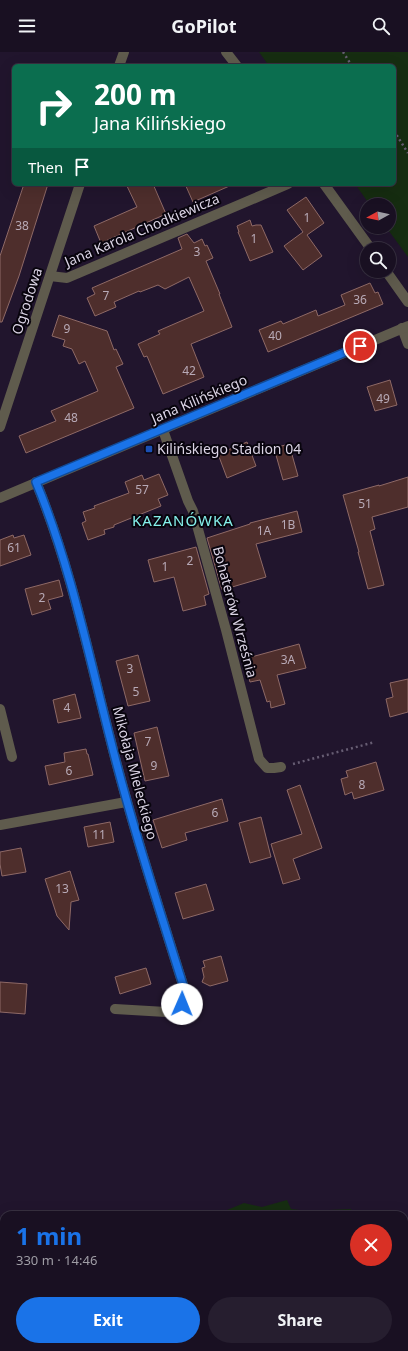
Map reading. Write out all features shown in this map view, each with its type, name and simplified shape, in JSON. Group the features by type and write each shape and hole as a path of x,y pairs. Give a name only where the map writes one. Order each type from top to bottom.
{"street":[{"path":"120,64 124,52"},
{"path":"226,52 235,64"},
{"name":"Ogrodowa","path":"0,427 79,186"},
{"name":"Jana Karola Chodkiewicza","path":"50,276 67,278 283,186"},
{"path":"325,186 366,242"},
{"path":"391,278 408,302"},
{"path":"405,327 408,344"},
{"name":"Jana Kilińskiego","path":"0,498 405,327"},
{"name":"Bohaterów Września","path":"163,430 188,501 193,510 259,759 267,768 281,767"},
{"name":"Mikołaja Mieleckiego","path":"36,482 76,599 126,802 184,988 182,1004 176,1009 166,1012 115,1008"},
{"path":"0,709 12,757"},
{"path":"0,825 126,802"}],"path":[{"path":"343,52 351,64"},
{"path":"396,134 408,153"},
{"path":"281,767 375,742"}],"green space":[{"path":"259,52 408,52 408,257 391,234 396,234 396,198 365,198 356,186 396,186 396,64 268,64"},
{"path":"287,1200 291,1209 308,1211 225,1211 244,1203 262,1207"},
{"path":"351,1209 351,1211 308,1211"}],"building":[{"path":"23,186 47,186 19,276 2,322 0,322 0,256"},
{"path":"127,186 154,186 166,214 101,243 94,226 137,207"},
{"path":"186,186 229,186 193,202"},
{"path":"306,197 324,223 307,235 322,256 303,270 284,246 303,232 287,210"},
{"path":"250,220 252,226 261,225 273,252 250,261 237,226"},
{"path":"187,234 194,243 202,239 205,246 207,245 213,258 206,261 232,327 191,344 204,377 163,394 147,356 144,357 138,344 160,334 158,331 204,311 189,277 165,289 158,285 140,292 139,291 114,302 116,307 95,316 87,298 95,294 92,288 182,249 178,238"},
{"path":"370,283 375,293 378,292 383,304 268,352 259,330 281,321 283,324 316,310 318,316 345,305 341,295"},
{"path":"59,315 107,331 114,350 116,349 123,364 116,367 134,408 26,453 19,436 56,421 51,411 98,391 85,361 79,364 72,349 63,346 65,340 52,336"},
{"path":"390,380 397,405 375,411 367,387"},
{"path":"247,442 256,466 227,478 218,454"},
{"path":"289,444 298,476 283,480 274,448"},
{"path":"159,474 168,495 158,499 161,506 114,525 114,527 104,530 105,534 88,540 82,523 86,521 83,512 95,508 94,506 129,493 125,482 142,475 144,480"},
{"path":"408,477 408,507 372,517 375,529 370,531 384,585 368,589 343,495"},
{"path":"297,511 302,532 256,544 266,577 222,590 207,538 250,523"},
{"path":"13,535 14,538 24,535 31,555 0,566 0,540"},
{"path":"196,547 209,594 204,596 206,605 183,611 174,577 154,582 148,560"},
{"path":"59,580 63,596 48,600 51,609 32,615 25,589"},
{"path":"299,644 306,668 277,675 285,704 271,708 270,701 267,702 260,680 250,682 244,659"},
{"path":"138,655 150,701 128,706 116,661"},
{"path":"408,679 408,712 390,717 386,699 393,697 390,683"},
{"path":"75,694 81,718 58,723 53,700"},
{"path":"157,727 169,776 145,781 134,733"},
{"path":"86,749 93,775 49,785 45,766 65,762 64,753"},
{"path":"376,762 384,790 354,799 352,792 345,795 341,779 348,777 346,771"},
{"path":"300,785 322,848 293,859 300,879 283,884 271,844 302,834 287,790"},
{"path":"222,799 228,821 185,833 187,840 162,848 153,820"},
{"path":"261,817 271,857 250,863 239,823"},
{"path":"110,822 114,842 88,847 84,827"},
{"path":"21,848 26,872 2,876 0,852"},
{"path":"70,871 79,900 71,902 69,930 57,916 45,879"},
{"path":"206,884 214,910 183,919 175,893"},
{"path":"221,956 228,981 210,986 202,982 204,977 202,968 205,967 203,961"},
{"path":"146,968 151,984 120,994 115,977"},
{"path":"0,982 27,984 25,1014 0,1012"}],"place":[{"name":"Kilińskiego Stadion 04","path":"149,449"}],"district":[{"name":"KAZANÓWKA","path":"183,521"}],"route":[{"path":"182,1004 184,988 126,802 76,599 36,482 360,346"}]}
